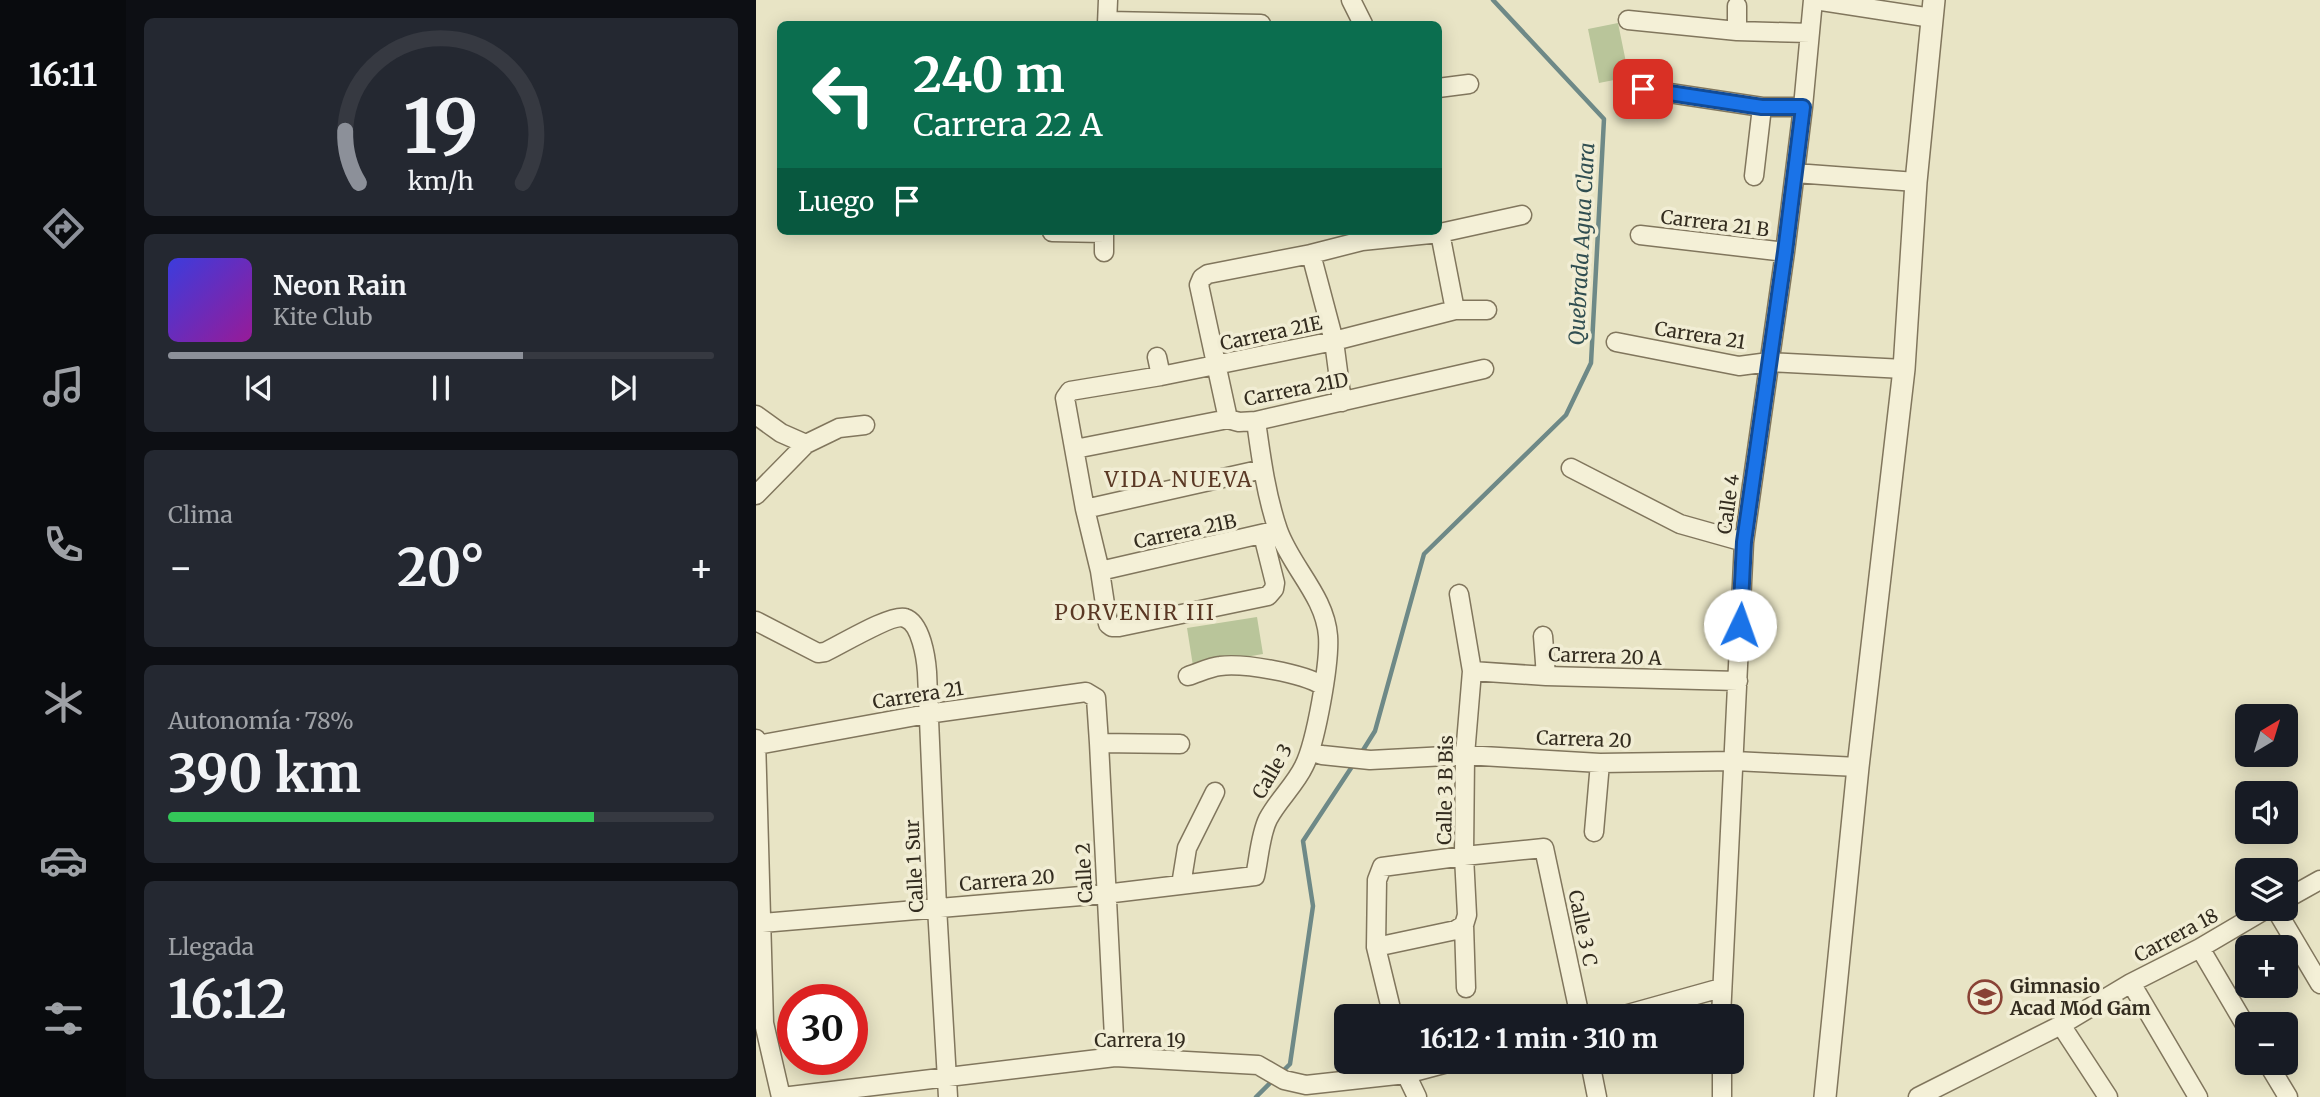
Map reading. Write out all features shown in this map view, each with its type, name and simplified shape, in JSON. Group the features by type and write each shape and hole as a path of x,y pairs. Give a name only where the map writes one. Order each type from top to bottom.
{"street":[{"path":"1107,21 1108,0"},
{"path":"1351,0 1362,21"},
{"path":"1814,0 1933,9 1916,183 1903,369 1858,767 1825,1097"},
{"name":"Calle 4","path":"1721,1004 1744,542 1796,173 1814,0"},
{"path":"1737,6 1737,31"},
{"path":"1628,20 1737,31 1810,33"},
{"path":"1442,87 1469,84"},
{"path":"1643,89 1762,107 1803,107"},
{"path":"1754,176 1762,107"},
{"path":"1796,173 1916,183"},
{"path":"1442,230 1522,215"},
{"path":"1104,235 1104,252"},
{"path":"1228,419 1199,285 1202,278 1208,274 1311,254 1361,236 1379,235"},
{"path":"1435,235 1455,310"},
{"name":"Carrera 21 B","path":"1640,235 1785,252"},
{"path":"1311,254 1334,341 1342,402"},
{"name":"Carrera 21E","path":"1075,449 1065,398 1070,391 1161,376 1334,341 1455,310 1487,310"},
{"name":"Carrera 21","path":"1616,342 1739,366 1769,362 1903,369"},
{"path":"1157,358 1161,376"},
{"name":"Carrera 21D","path":"1075,449 1228,419 1239,422 1256,421 1484,369"},
{"path":"756,415 781,433 806,444"},
{"path":"1075,449 1108,624 1119,627 1268,596 1274,589 1271,533 1256,421"},
{"path":"756,495 806,444 839,428 865,425"},
{"path":"1572,468 1680,524 1744,542"},
{"path":"1085,509 1263,469"},
{"name":"Carrera 21B","path":"1100,571 1271,533"},
{"name":"Calle 3","path":"1255,876 1267,821 1316,753 1327,666 1328,634 1323,613 1315,595 1289,555 1271,533"},
{"name":"Calle 3 B Bis","path":"1459,594 1472,671 1465,755 1466,988"},
{"name":"Calle 1 Sur","path":"756,621 818,653 825,652 888,619 902,617 911,622 918,633 925,652 948,1097"},
{"path":"1543,636 1546,676"},
{"path":"1188,676 1220,666 1256,668 1290,674 1323,686"},
{"name":"Carrera 20 A","path":"1472,671 1546,676 1738,681"},
{"name":"Carrera 21","path":"757,742 927,714 1086,692"},
{"name":"Calle 2","path":"1086,692 1096,698 1115,1057"},
{"path":"757,742 762,923 760,1023 781,1097"},
{"path":"1099,743 1180,744"},
{"name":"Carrera 20","path":"1316,753 1370,760 1465,755 1600,763 1734,761 1858,767"},
{"path":"1594,832 1600,763"},
{"path":"1181,885 1187,848 1215,792"},
{"name":"Calle 3 C","path":"1464,856 1544,848 1577,1004"},
{"path":"1390,1004 1376,947 1377,880 1382,867 1464,856"},
{"name":"Carrera 20","path":"762,923 1105,894 1255,876"},
{"path":"2298,892 2320,880"},
{"name":"Carrera 18","path":"1918,1097 2061,1026 2131,983 2247,921"},
{"path":"2282,921 2320,984"},
{"path":"1376,947 1456,930 1464,925"},
{"path":"2200,948 2238,1012"},
{"path":"2131,983 2198,1097"},
{"path":"1664,1004 1721,988"},
{"path":"2061,1026 2108,1097"},
{"name":"Carrera 19","path":"781,1097 1115,1057 1258,1065 1284,1080 1306,1085 1370,1074"},
{"path":"1407,1074 1417,1097"},
{"path":"1592,1074 1597,1097"},
{"path":"1722,1074 1722,1097"},
{"path":"2275,1075 2288,1097"}],"green space":[{"path":"1618,23 1629,77 1599,83 1588,29"},
{"path":"1257,617 1263,654 1193,666 1187,628"}],"waterway":[{"name":"Quebrada Agua Clara","path":"1360,755 1375,731 1424,554 1566,415 1591,363 1604,119 1493,0"},
{"name":"Quebrada Agua Clara","path":"1282,1072 1290,1064 1313,906 1303,841 1355,762"},
{"name":"Quebrada Agua Clara","path":"1256,1097 1273,1080"}],"place":[{"name":"Gimnasio Acad Mod Gam","path":"1985,997"}],"district":[{"name":"VIDA NUEVA","path":"1179,480"},
{"name":"PORVENIR III","path":"1135,613"}],"route":[{"path":"1643,89 1762,107 1803,107 1744,542 1740,625"}]}
